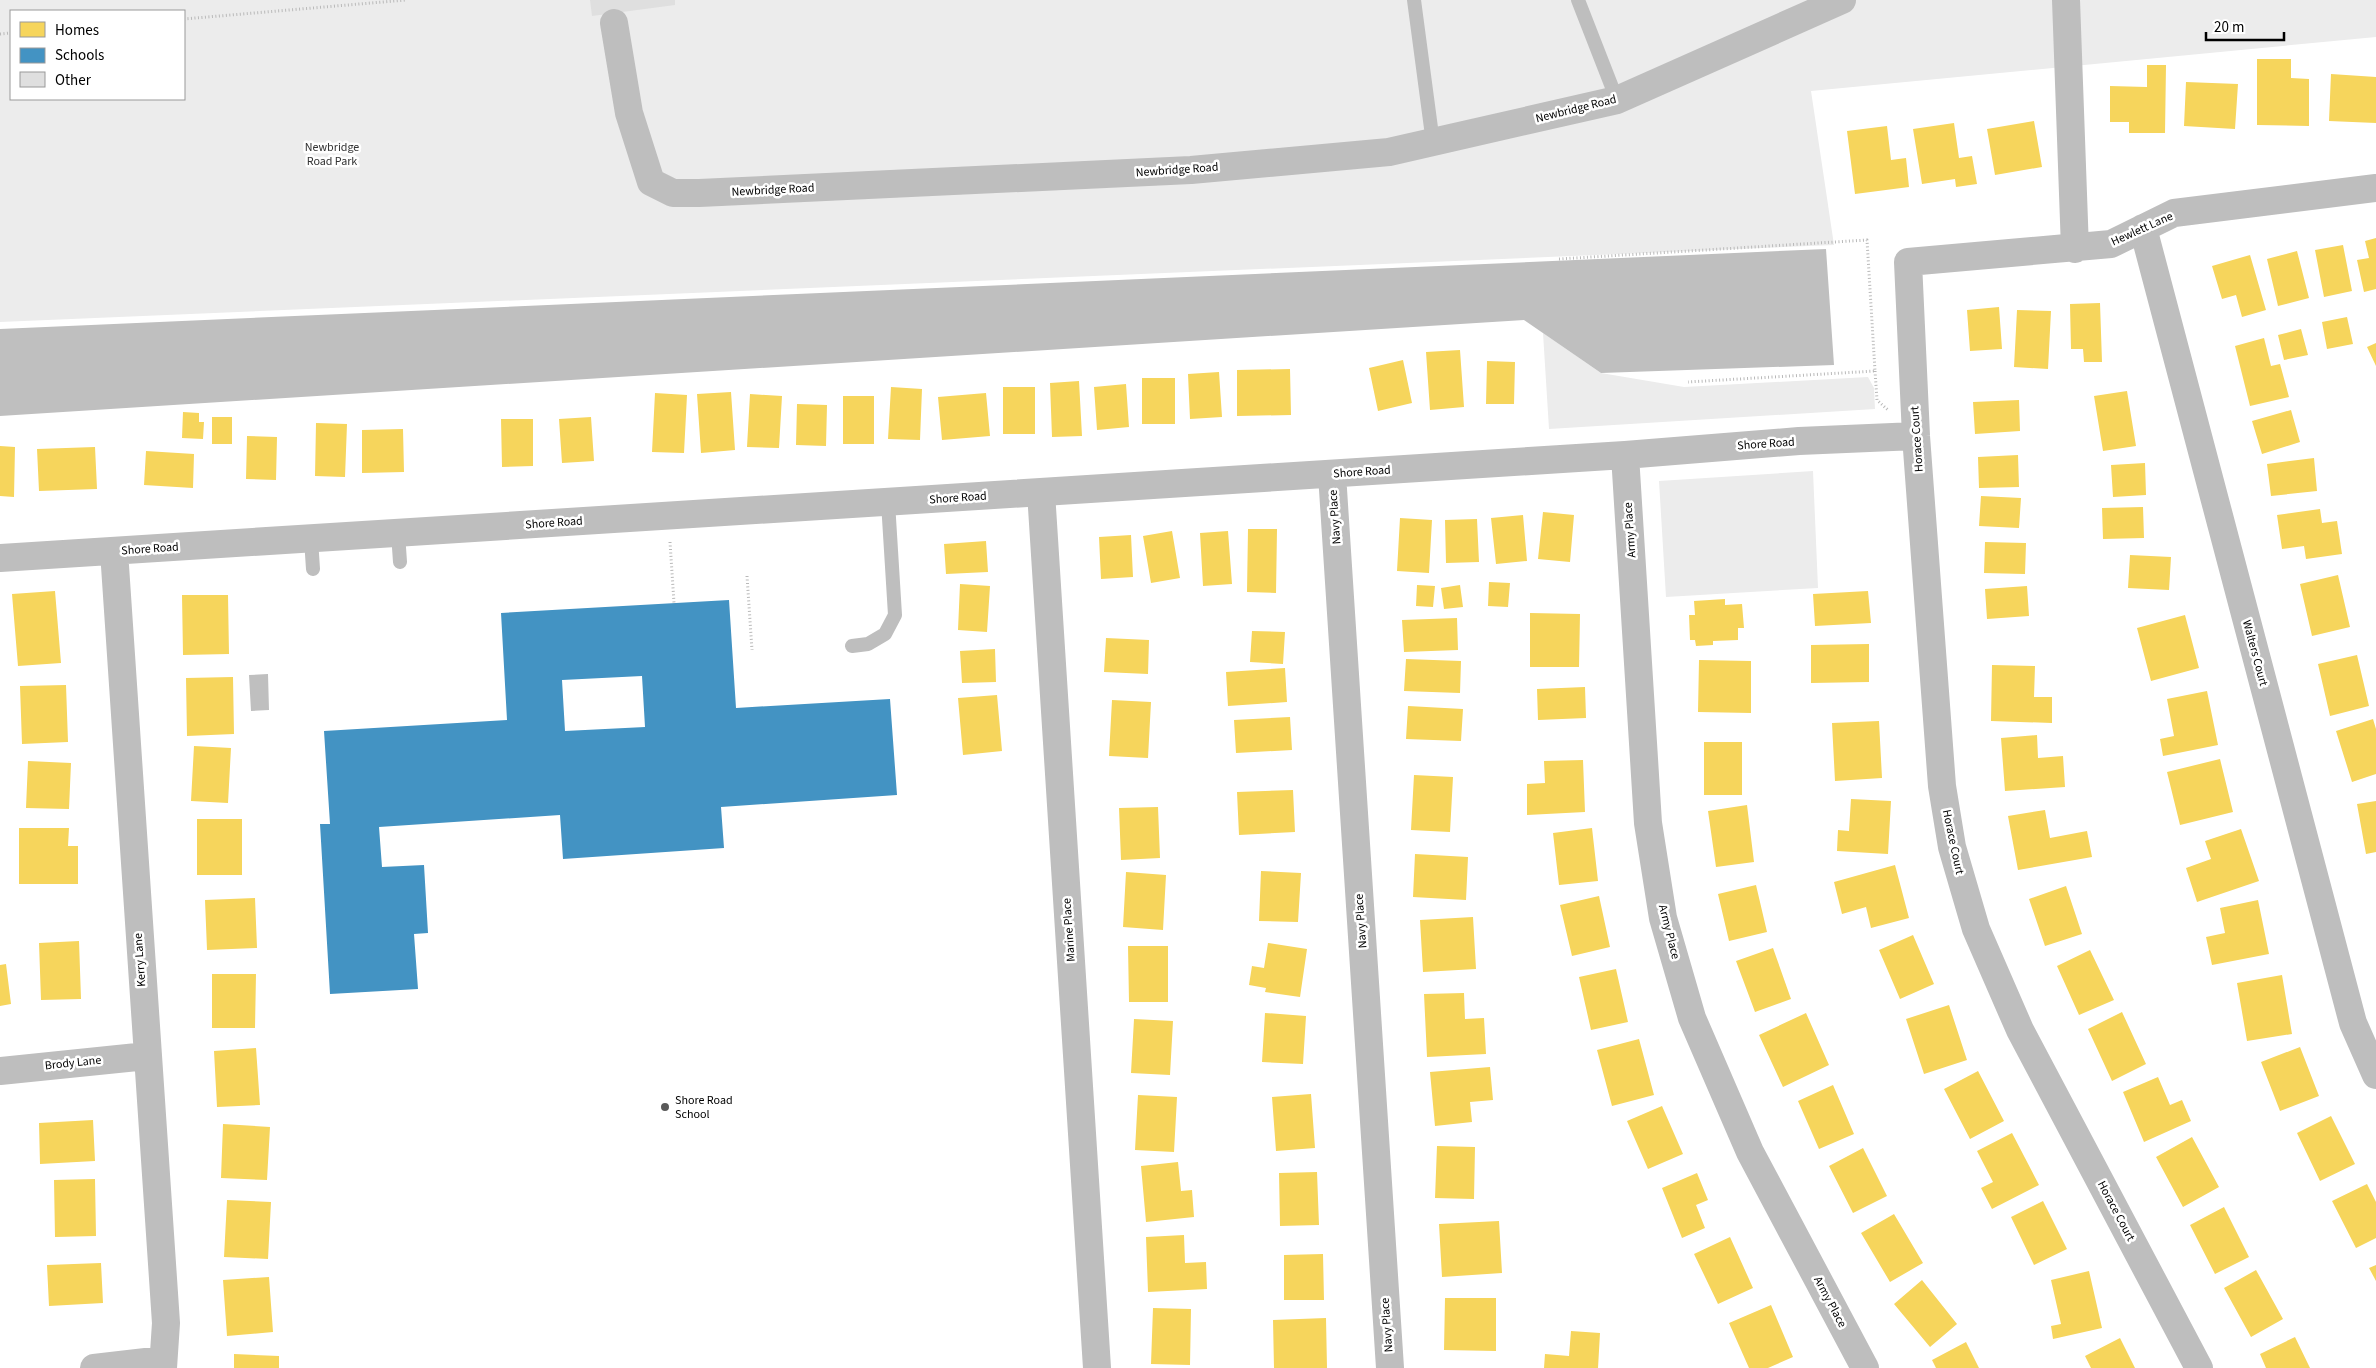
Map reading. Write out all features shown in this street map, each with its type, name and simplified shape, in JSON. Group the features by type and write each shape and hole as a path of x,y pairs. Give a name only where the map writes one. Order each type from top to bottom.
{"street":[{"name":"Newbridge Road","path":"614,23 629,113 651,182 673,193 1191,170 1389,152 1617,100 1842,0"},
{"path":"2066,0 2075,249"},
{"name":"Hewlett Lane","path":"1908,262 2075,249 2111,244 2174,213 2376,188"},
{"name":"Walters Court","path":"2143,228 2353,1024 2376,1075"},
{"name":"Horace Court","path":"1908,262 1916,436 1942,786 1952,847 1976,929 2020,1030 2199,1368"},
{"name":"Shore Road","path":"0,558 1625,455 1799,441 1916,436"},
{"name":"Army Place","path":"1625,455 1648,823 1663,918 1692,1018 1750,1152 1865,1368"},
{"name":"Navy Place","path":"1332,474 1390,1368"},
{"name":"Marine Place","path":"1041,492 1097,1368"},
{"name":"Kerry Lane","path":"114,551 146,1056 166,1322 163,1364"},
{"name":"Brody Lane","path":"0,1071 146,1056"},
{"path":"94,1368 163,1364"}],"lane":[{"path":"1414,0 1433,143"},
{"path":"1578,0 1617,100"},
{"path":"852,646 868,644 885,634 895,615 888,502"},
{"path":"398,533 400,562"},
{"path":"311,539 313,569"}],"path":[{"path":"185,19 406,0"},
{"path":"1559,258 1868,240 1878,400"},
{"path":"1688,382 1875,371"},
{"path":"668,516 674,603"},
{"path":"747,576 752,650"}],"green space":[{"name":"Newbridge Road Park","path":"0,0 2376,0 2376,37 1811,91 1834,245 0,322"},
{"path":"1543,333 1601,373 1684,387 1868,377 1874,388 1875,409 1549,429"},
{"path":"1813,471 1818,588 1666,597 1659,481"}],"shaded area":[{"path":"1826,249 1834,365 1601,373 1524,320 0,416 0,329"},
{"path":"268,674 269,710 251,711 249,675"}],"building: Homes":[{"path":"2257,59 2291,59 2291,78 2309,79 2309,126 2257,125"},
{"path":"2147,65 2166,65 2165,133 2129,133 2129,122 2110,122 2110,86 2147,87"},
{"path":"2331,74 2376,77 2376,123 2329,121"},
{"path":"2186,82 2238,84 2235,129 2184,126"},
{"path":"2034,121 2042,167 1995,175 1987,129"},
{"path":"1954,123 1959,158 1972,156 1977,184 1956,187 1955,179 1922,184 1913,129"},
{"path":"1887,126 1891,160 1906,158 1909,187 1855,194 1847,131"},
{"path":"2376,238 2376,289 2364,292 2357,260 2369,258 2365,241"},
{"path":"2343,245 2352,291 2324,297 2315,250"},
{"path":"2297,251 2309,298 2278,306 2267,259"},
{"path":"2250,255 2266,310 2242,317 2236,295 2222,299 2212,266"},
{"path":"2100,303 2102,362 2084,362 2083,349 2071,349 2070,304"},
{"path":"1999,307 2002,349 1970,351 1967,310"},
{"path":"2017,310 2051,311 2048,369 2014,367"},
{"path":"2347,317 2353,344 2327,349 2322,322"},
{"path":"2301,329 2308,355 2284,360 2278,335"},
{"path":"2264,338 2271,366 2280,364 2289,397 2250,406 2235,346"},
{"path":"2376,343 2376,366 2367,347"},
{"path":"1460,350 1464,407 1430,410 1426,352"},
{"path":"1403,360 1412,403 1378,411 1369,368"},
{"path":"1487,361 1515,362 1514,404 1486,404"},
{"path":"1290,369 1291,415 1237,416 1237,370"},
{"path":"1219,372 1222,417 1190,419 1188,374"},
{"path":"1142,378 1175,378 1175,424 1142,424"},
{"path":"1079,381 1082,436 1052,437 1050,383"},
{"path":"1126,384 1129,427 1097,430 1094,387"},
{"path":"891,387 922,389 920,440 888,439"},
{"path":"1003,387 1035,387 1035,434 1003,434"},
{"path":"2127,391 2136,446 2103,451 2094,396"},
{"path":"731,392 735,450 701,453 697,394"},
{"path":"655,393 687,395 684,453 652,452"},
{"path":"986,393 990,436 942,440 938,397"},
{"path":"750,394 782,396 779,448 747,447"},
{"path":"843,396 874,396 874,444 843,444"},
{"path":"2019,400 2020,431 1975,434 1973,402"},
{"path":"797,404 827,405 826,446 796,445"},
{"path":"2291,410 2300,442 2262,454 2252,421"},
{"path":"183,412 199,413 199,422 204,422 203,439 182,438"},
{"path":"212,417 232,417 232,444 212,444"},
{"path":"591,417 594,461 562,463 559,419"},
{"path":"501,419 533,419 533,466 502,467"},
{"path":"316,423 347,424 345,477 315,476"},
{"path":"403,429 404,472 362,473 362,430"},
{"path":"247,436 277,437 276,480 246,479"},
{"path":"0,446 15,447 14,497 0,496"},
{"path":"95,447 97,489 39,491 37,449"},
{"path":"146,451 194,454 193,488 144,485"},
{"path":"2018,455 2019,487 1979,488 1978,457"},
{"path":"2314,458 2317,491 2271,496 2267,464"},
{"path":"2145,463 2146,495 2113,497 2111,465"},
{"path":"1981,496 2021,498 2019,528 1979,526"},
{"path":"2143,507 2144,538 2103,539 2102,508"},
{"path":"2320,509 2322,523 2337,521 2342,554 2306,559 2304,546 2282,549 2277,515"},
{"path":"1543,512 1574,515 1570,562 1538,559"},
{"path":"1523,515 1527,561 1496,564 1491,518"},
{"path":"1400,518 1432,520 1429,573 1397,571"},
{"path":"1477,519 1479,562 1446,563 1445,520"},
{"path":"1248,529 1277,529 1276,593 1247,592"},
{"path":"1172,531 1180,578 1151,583 1143,536"},
{"path":"1228,531 1232,584 1203,586 1200,533"},
{"path":"1131,535 1133,577 1101,579 1099,537"},
{"path":"986,541 988,572 946,574 944,544"},
{"path":"1985,542 2026,543 2025,574 1984,573"},
{"path":"2130,555 2171,557 2169,590 2128,588"},
{"path":"2338,575 2350,627 2312,636 2300,584"},
{"path":"1489,582 1510,583 1508,607 1488,606"},
{"path":"960,584 990,586 987,632 958,630"},
{"path":"1417,585 1435,586 1433,607 1416,606"},
{"path":"1460,585 1463,607 1444,609 1441,588"},
{"path":"2027,586 2029,616 1987,619 1985,589"},
{"path":"55,591 61,663 18,666 12,594"},
{"path":"1868,591 1871,623 1815,626 1813,594"},
{"path":"182,595 228,595 229,654 183,655"},
{"path":"1725,599 1725,605 1742,604 1744,628 1738,628 1738,640 1713,641 1713,645 1696,646 1695,640 1690,640 1689,615 1695,615 1694,601"},
{"path":"1530,613 1580,614 1579,667 1530,667"},
{"path":"2185,615 2199,668 2151,681 2137,628"},
{"path":"1457,618 1458,650 1404,652 1402,620"},
{"path":"1252,631 1285,632 1283,664 1250,662"},
{"path":"1106,638 1149,640 1148,674 1104,672"},
{"path":"1869,644 1869,682 1811,683 1811,645"},
{"path":"995,649 996,682 962,683 960,651"},
{"path":"2357,655 2369,706 2330,716 2318,664"},
{"path":"1406,659 1461,661 1460,693 1404,691"},
{"path":"1699,660 1751,661 1751,713 1698,712"},
{"path":"1992,665 2035,666 2034,697 2052,697 2052,723 1991,721"},
{"path":"1285,668 1287,702 1228,706 1226,672"},
{"path":"233,677 234,734 187,736 186,678"},
{"path":"66,685 68,742 22,744 20,686"},
{"path":"1585,687 1586,718 1538,720 1537,689"},
{"path":"2207,691 2218,745 2163,756 2160,739 2174,736 2167,699"},
{"path":"997,695 1002,751 963,755 958,698"},
{"path":"1112,700 1151,702 1148,758 1109,756"},
{"path":"1408,706 1463,709 1461,741 1406,739"},
{"path":"1290,717 1292,750 1236,753 1234,720"},
{"path":"2373,719 2376,729 2376,774 2352,782 2336,731"},
{"path":"1879,721 1882,778 1835,781 1832,723"},
{"path":"2037,735 2038,758 2063,756 2065,787 2005,791 2001,738"},
{"path":"1704,742 1742,742 1742,795 1704,795"},
{"path":"194,746 231,748 228,803 191,801"},
{"path":"2220,759 2233,812 2180,825 2167,772"},
{"path":"1583,760 1585,812 1527,815 1527,784 1545,783 1544,761"},
{"path":"28,761 71,763 69,809 26,808"},
{"path":"1414,775 1453,777 1450,832 1411,830"},
{"path":"1293,790 1295,832 1239,835 1237,792"},
{"path":"1851,799 1891,801 1888,854 1837,851 1838,830 1849,831"},
{"path":"2376,801 2376,852 2366,854 2357,804"},
{"path":"1747,805 1754,862 1716,867 1708,811"},
{"path":"1158,807 1160,858 1121,860 1119,808"},
{"path":"2045,810 2050,838 2087,831 2092,857 2018,870 2008,816"},
{"path":"197,819 242,819 242,875 197,875"},
{"path":"19,828 69,828 68,846 78,846 78,884 19,884"},
{"path":"1592,828 1598,881 1559,885 1553,833"},
{"path":"2241,829 2259,881 2197,902 2186,868 2211,859 2205,841"},
{"path":"1415,854 1468,857 1466,900 1413,897"},
{"path":"1895,865 1909,918 1871,928 1866,907 1842,914 1834,882"},
{"path":"1261,871 1301,873 1298,922 1259,921"},
{"path":"1126,872 1166,875 1163,930 1123,927"},
{"path":"1756,885 1767,932 1729,941 1718,894"},
{"path":"2066,886 2082,934 2045,946 2029,899"},
{"path":"1599,896 1610,947 1572,956 1560,905"},
{"path":"255,898 257,948 207,950 205,900"},
{"path":"2258,900 2269,954 2212,965 2206,937 2225,933 2220,908"},
{"path":"1473,917 1476,969 1423,972 1420,920"},
{"path":"1913,935 1934,984 1900,999 1879,950"},
{"path":"79,941 81,999 41,1000 39,943"},
{"path":"1268,943 1307,949 1300,997 1265,992 1266,988 1249,985 1252,966 1264,968"},
{"path":"1128,946 1168,946 1168,1002 1129,1002"},
{"path":"1773,948 1791,999 1755,1012 1736,961"},
{"path":"2090,950 2114,1000 2079,1015 2057,966"},
{"path":"6,964 11,1004 0,1006 0,965"},
{"path":"1616,969 1628,1022 1591,1030 1579,977"},
{"path":"212,974 256,974 255,1028 212,1028"},
{"path":"2282,975 2292,1034 2247,1041 2237,983"},
{"path":"1464,993 1465,1019 1484,1018 1486,1054 1427,1057 1424,994"},
{"path":"1949,1005 1967,1060 1924,1074 1906,1019"},
{"path":"2122,1012 2146,1064 2112,1081 2088,1029"},
{"path":"1265,1013 1306,1016 1303,1064 1262,1062"},
{"path":"1806,1013 1829,1065 1783,1087 1759,1035"},
{"path":"1134,1019 1173,1021 1170,1075 1131,1073"},
{"path":"1639,1039 1654,1095 1612,1106 1597,1050"},
{"path":"2300,1047 2319,1096 2280,1111 2261,1062"},
{"path":"256,1048 260,1105 217,1107 214,1051"},
{"path":"1490,1067 1493,1100 1470,1102 1472,1122 1435,1126 1430,1072"},
{"path":"1978,1071 2004,1121 1970,1139 1944,1089"},
{"path":"2158,1077 2170,1105 2182,1100 2191,1121 2144,1142 2123,1092"},
{"path":"1833,1085 1854,1134 1819,1149 1798,1101"},
{"path":"1311,1094 1315,1148 1276,1151 1272,1097"},
{"path":"1138,1095 1177,1097 1174,1152 1135,1150"},
{"path":"1662,1106 1683,1154 1648,1169 1627,1121"},
{"path":"2331,1116 2355,1164 2320,1181 2297,1133"},
{"path":"93,1120 95,1161 40,1164 39,1123"},
{"path":"223,1124 270,1127 267,1180 221,1178"},
{"path":"2012,1133 2039,1185 1992,1209 1981,1188 1993,1182 1977,1151"},
{"path":"2192,1137 2219,1187 2183,1207 2156,1157"},
{"path":"1437,1146 1475,1147 1474,1199 1435,1198"},
{"path":"1863,1148 1887,1196 1853,1213 1829,1166"},
{"path":"1178,1162 1181,1191 1192,1190 1194,1217 1146,1222 1141,1166"},
{"path":"1317,1172 1319,1225 1280,1226 1279,1173"},
{"path":"1697,1173 1708,1200 1696,1205 1705,1228 1682,1238 1662,1188"},
{"path":"95,1179 96,1236 55,1237 54,1180"},
{"path":"2367,1184 2376,1202 2376,1238 2356,1248 2332,1201"},
{"path":"227,1200 271,1202 268,1259 224,1257"},
{"path":"2043,1201 2067,1249 2034,1265 2011,1217"},
{"path":"2224,1207 2249,1257 2215,1274 2190,1225"},
{"path":"1894,1214 1923,1263 1890,1282 1861,1233"},
{"path":"1499,1221 1502,1273 1442,1277 1439,1224"},
{"path":"1184,1235 1185,1263 1206,1262 1207,1289 1148,1292 1146,1237"},
{"path":"1730,1237 1753,1288 1718,1304 1694,1254"},
{"path":"1323,1254 1324,1300 1284,1300 1284,1255"},
{"path":"101,1263 103,1303 49,1306 47,1265"},
{"path":"2376,1265 2376,1281 2369,1268"},
{"path":"2256,1270 2283,1319 2251,1337 2224,1288"},
{"path":"2089,1271 2102,1328 2053,1339 2051,1326 2061,1324 2051,1280"},
{"path":"269,1277 273,1332 227,1336 223,1280"},
{"path":"1922,1280 1957,1324 1930,1347 1894,1304"},
{"path":"1445,1298 1496,1298 1496,1351 1444,1350"},
{"path":"1771,1305 1793,1357 1768,1368 1749,1368 1729,1323"},
{"path":"1153,1308 1191,1309 1190,1365 1151,1364"},
{"path":"1326,1318 1327,1368 1274,1368 1273,1320"},
{"path":"1571,1331 1600,1333 1598,1368 1544,1368 1545,1354 1569,1356"},
{"path":"2295,1337 2310,1368 2266,1368 2260,1354"},
{"path":"2120,1338 2135,1368 2091,1368 2085,1356"},
{"path":"1966,1342 1979,1368 1936,1368 1932,1360"},
{"path":"234,1354 279,1356 279,1368 234,1368"}],"building: Schools":[{"path":"729,600 736,708 890,699 897,795 721,807 724,848 563,859 560,815 379,827 382,867 424,865 428,933 414,934 418,989 330,994 320,824 330,824 324,731 507,720 501,613","holes":["642,676 645,727 565,731 562,680"]}],"building: Other":[{"path":"590,0 675,0 675,5 592,16"}],"place":[{"name":"Shore Road School","path":"665,1107"}]}
